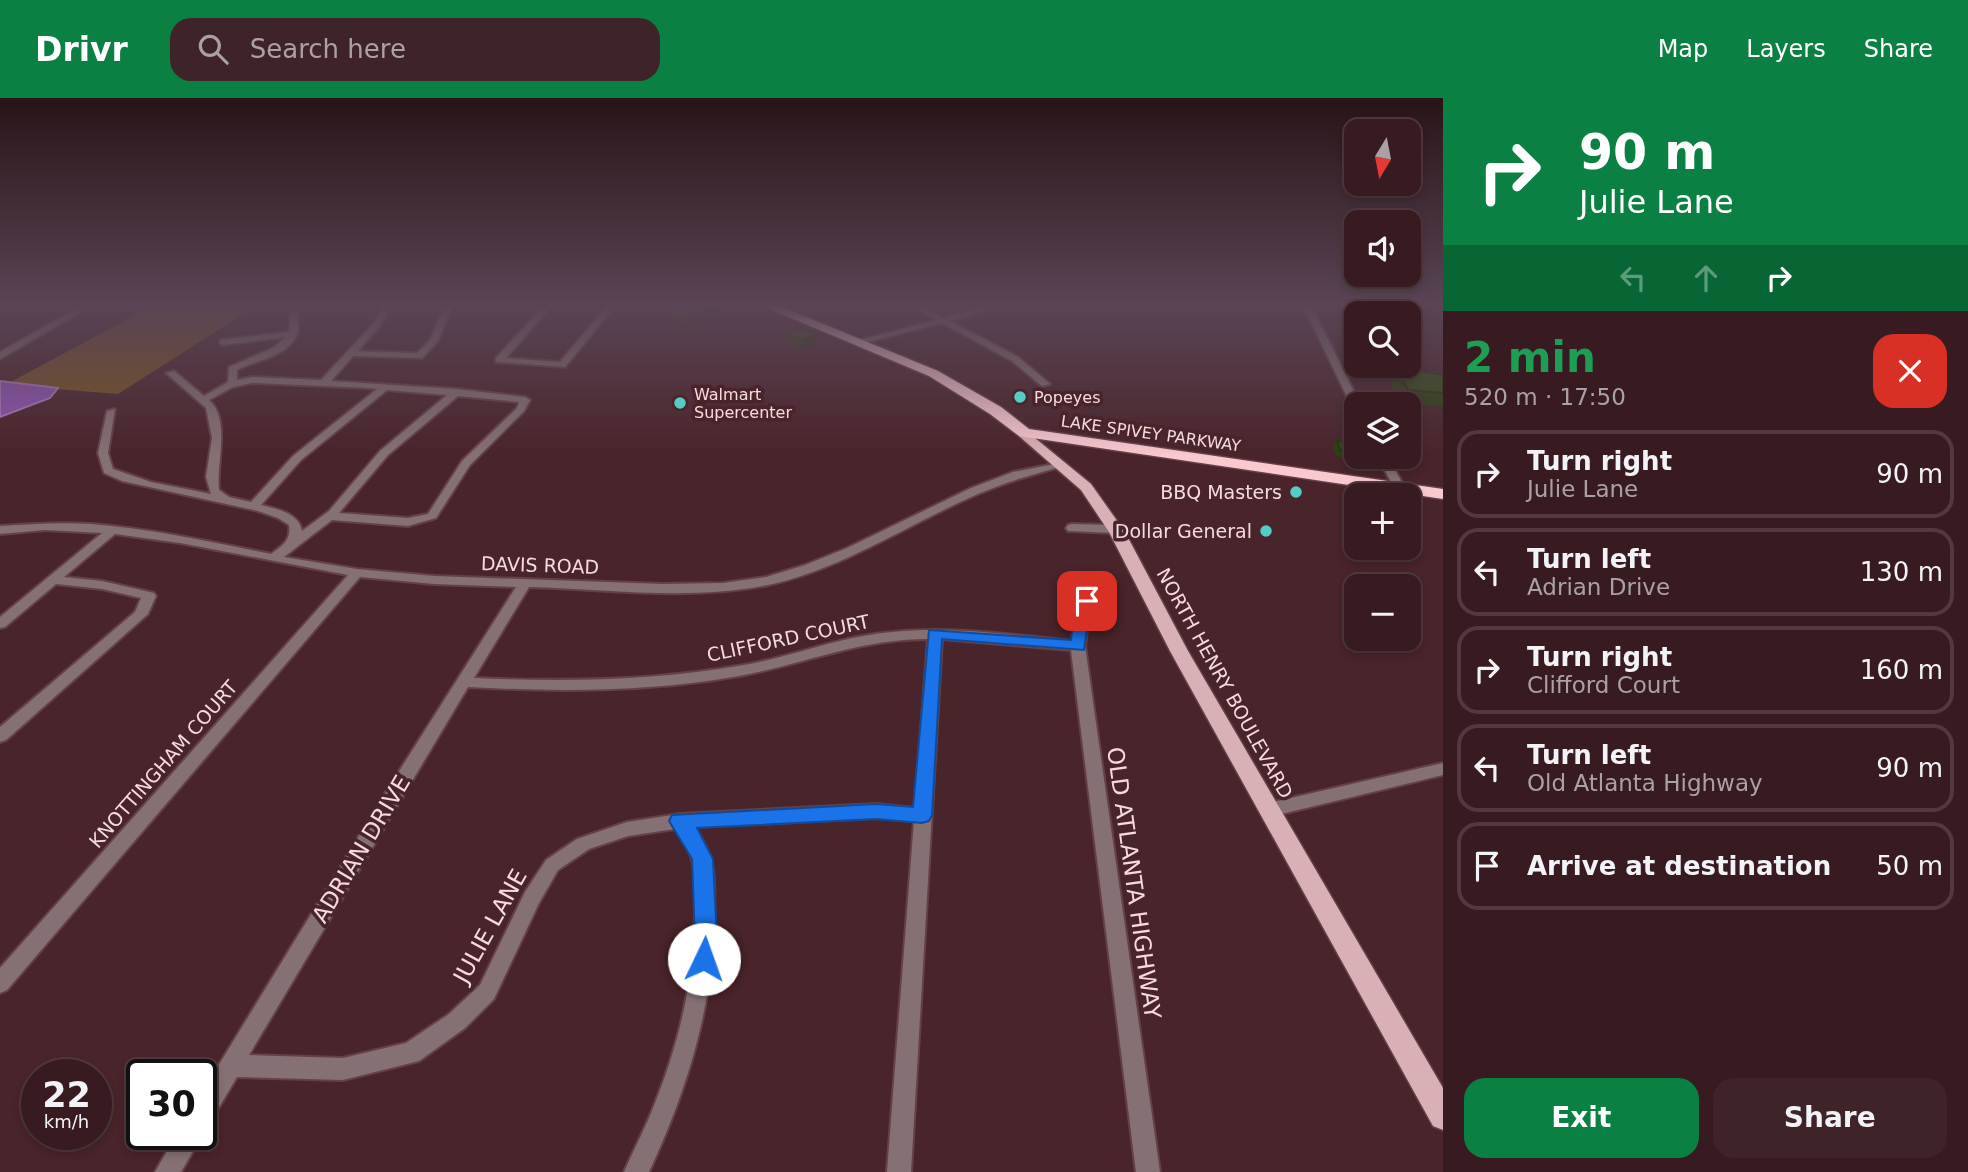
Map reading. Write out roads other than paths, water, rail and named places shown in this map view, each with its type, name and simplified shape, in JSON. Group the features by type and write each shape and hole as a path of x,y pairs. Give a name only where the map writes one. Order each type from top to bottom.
{"highway":[{"name":"NORTH HENRY BOULEVARD","path":"893,355 944,378 997,411 1024,433"},
{"name":"LAKE SPIVEY PARKWAY","path":"1024,433 1047,432 1391,483"},
{"name":"LAKE SPIVEY PARKWAY","path":"1024,433 1390,483"},
{"path":"1057,462 1056,446 1071,441"},
{"name":"LAKE SPIVEY PARKWAY","path":"1421,486 1443,488"},
{"name":"LAKE SPIVEY PARKWAY","path":"1421,489 1443,494"}],"main road":[{"name":"NORTH HENRY BOULEVARD","path":"1024,433 1086,487 1114,529 1269,810 1443,1116"}],"street":[{"path":"233,384 232,369 264,355"},
{"path":"324,383 347,355"},
{"path":"398,355 420,355"},
{"path":"503,355 499,360 562,365 570,355"},
{"path":"1008,355 1045,384"},
{"path":"1332,355 1350,392"},
{"path":"171,373 211,407 217,438 212,477 214,491 226,501"},
{"path":"203,400 233,384 252,380 386,386 517,397 526,403 466,463 432,516 408,522 330,516"},
{"path":"253,507 297,458 386,386"},
{"path":"273,559 330,516 384,453 457,392"},
{"path":"112,411 103,453 108,471 142,483 253,507 293,522 296,527 293,544"},
{"name":"DAVIS ROAD","path":"0,530 62,527 197,540 273,559 358,573 524,584 724,587 788,577 983,488 1057,462"},
{"path":"1072,528 1114,529"},
{"path":"0,624 111,531"},
{"name":"KNOTTINGHAM COURT","path":"0,983 358,573"},
{"path":"0,736 141,614 149,596 102,585 55,580"},
{"name":"ADRIAN DRIVE","path":"217,1090 390,800 524,584"},
{"name":"OLD ATLANTA HIGHWAY","path":"1087,601 1082,613 1078,646 1148,1172"},
{"path":"899,1172 934,634"},
{"name":"CLIFFORD COURT","path":"464,682 558,684 665,681 741,671 867,639 934,634 1078,646"},
{"path":"1269,810 1443,769"},
{"name":"JULIE LANE","path":"232,1066 343,1069 411,1054 457,1021 487,992 532,898 552,864 583,844 627,828 679,821 876,811 922,815"},
{"path":"636,1172 671,1099 699,997 706,940 703,859 692,837 679,821"},
{"path":"167,1172 181,1150"}],"place":[{"name":"Popeyes","path":"1020,397"},
{"name":"Walmart Supercenter","path":"680,403"},
{"name":"BBQ Masters","path":"1296,492"},
{"name":"Dollar General","path":"1266,531"}]}
